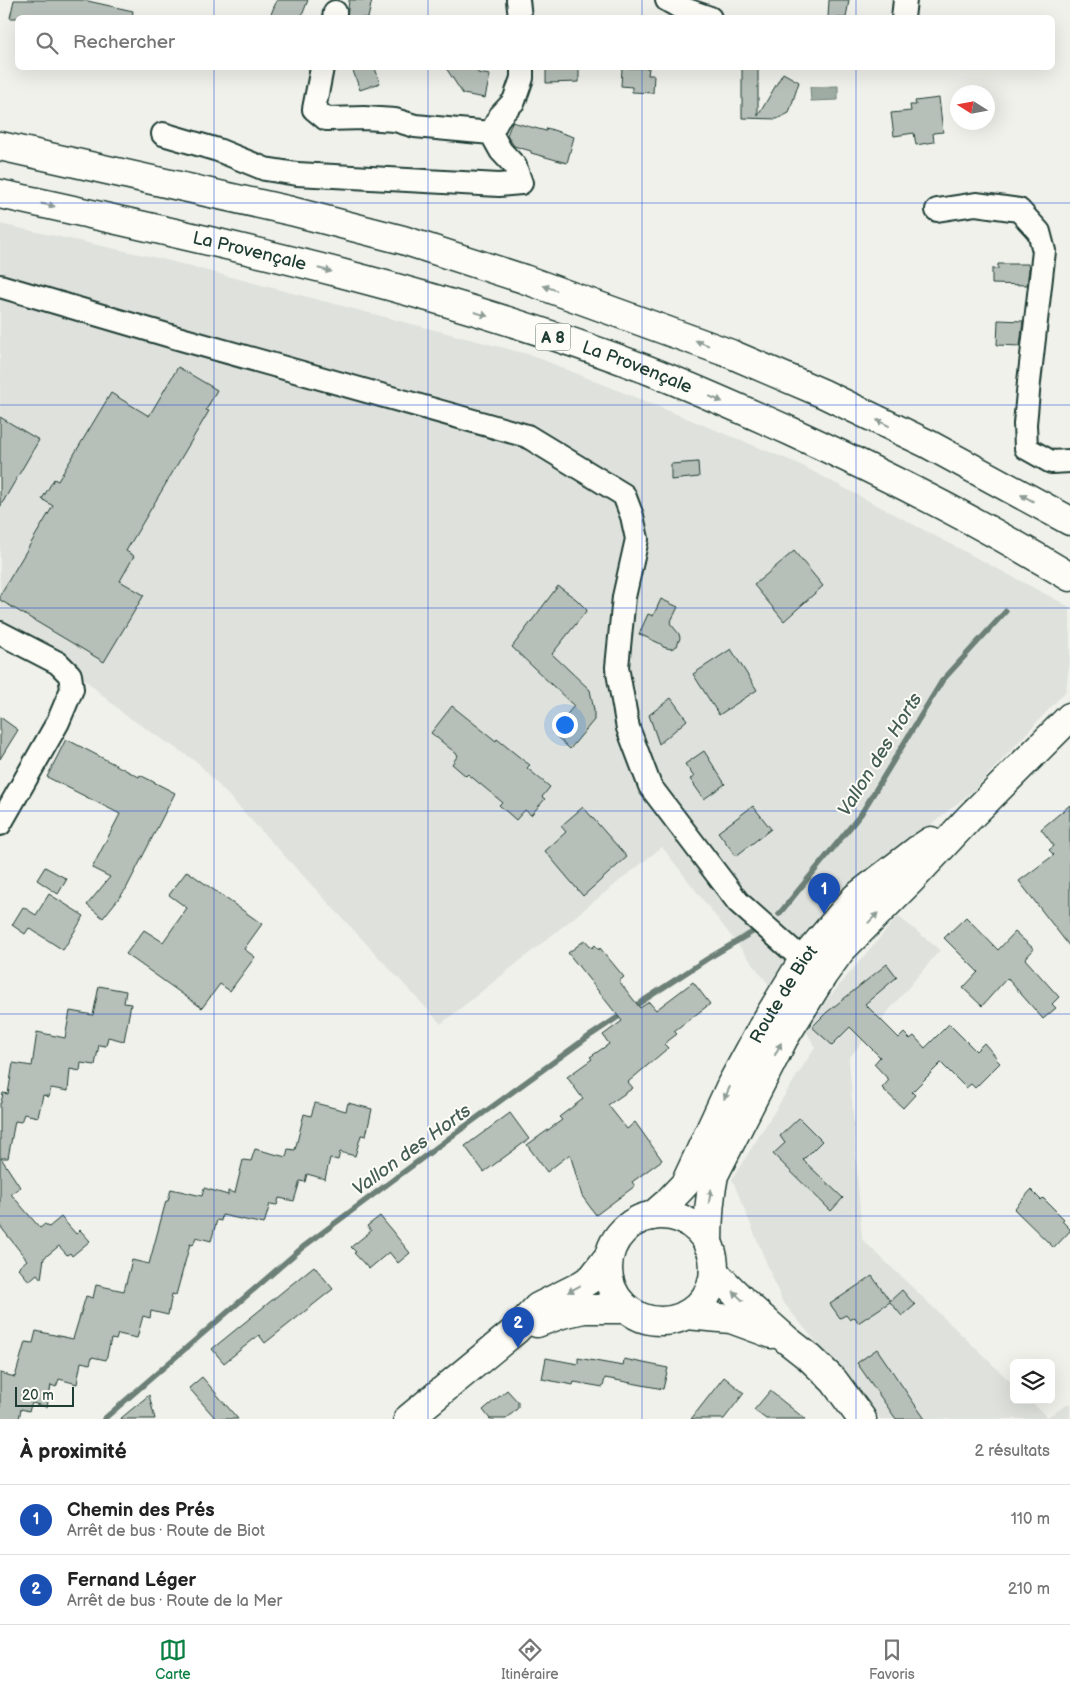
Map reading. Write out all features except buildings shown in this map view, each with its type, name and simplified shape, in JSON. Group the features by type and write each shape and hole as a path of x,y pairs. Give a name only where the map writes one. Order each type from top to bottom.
{"main road":[{"path":"0,146 291,211 403,240 533,282 731,354 822,393 928,444 1070,521"},
{"name":"La Provençale","path":"0,194 256,252 380,284 553,337 648,370 753,414 855,461 973,521 1070,577"},
{"name":"Route de Biot","path":"652,1216 685,1184 730,1085 763,1026 813,967 841,950 1070,716"},
{"name":"Route de Biot","path":"708,1244 710,1194 714,1175 784,1038 813,967"},
{"path":"669,1215 685,1221 699,1231 708,1244 713,1258 714,1272 710,1289 701,1304 687,1315 672,1321 656,1322 640,1318 626,1309 616,1298 610,1285 607,1270 609,1256 615,1241 624,1229 637,1220 652,1216 669,1215"},
{"path":"408,1419 516,1330 538,1307 592,1278 609,1256"},
{"path":"714,1272 743,1301 834,1380 862,1419"},
{"path":"516,1330 562,1314 584,1309 626,1309"},
{"path":"687,1315 731,1319 788,1340"}],"street":[{"path":"518,0 520,15"},
{"path":"667,0 681,8 701,15"},
{"path":"902,15 905,0"},
{"path":"322,70 314,109 326,119 364,118 395,120 415,126 491,133"},
{"path":"491,133 500,116 514,101 522,78 522,70"},
{"path":"164,134 218,150 265,169 297,174 499,185 521,183 515,166 501,151 491,133"},
{"path":"937,210 976,204 1019,210 1039,232 1044,250 1025,424 1026,448 1051,462 1070,461"},
{"path":"0,286 526,436 624,495 632,516 637,539 624,597 617,667 628,728 650,786 738,902 813,967"},
{"path":"0,633 58,662 70,675 72,689 58,722 0,824"}],"shaded area":[{"path":"838,86 838,100 811,101 810,87"},
{"path":"0,224 158,258 531,355 797,463 1070,607 1070,658 1066,691 973,791 856,884 769,985 662,847 441,1024 197,762 125,715 66,663 0,629"},
{"path":"898,916 940,950 849,1058 862,1239 1010,1381 1010,1404 1034,1404 1047,1417 1070,1403 1070,1419 880,1419 782,1301 732,1179 815,1047 804,1027"}],"waterway":[{"name":"Vallon des Horts","path":"779,914 861,814 942,681 1006,611"},
{"name":"Vallon des Horts","path":"632,1008 707,959 756,930"},
{"name":"Vallon des Horts","path":"104,1419 303,1247 456,1133 585,1039 624,1013"}],"place":[{"name":"Chemin des Prés","path":"824,914"},
{"name":"Fernand Léger","path":"518,1348"}]}
